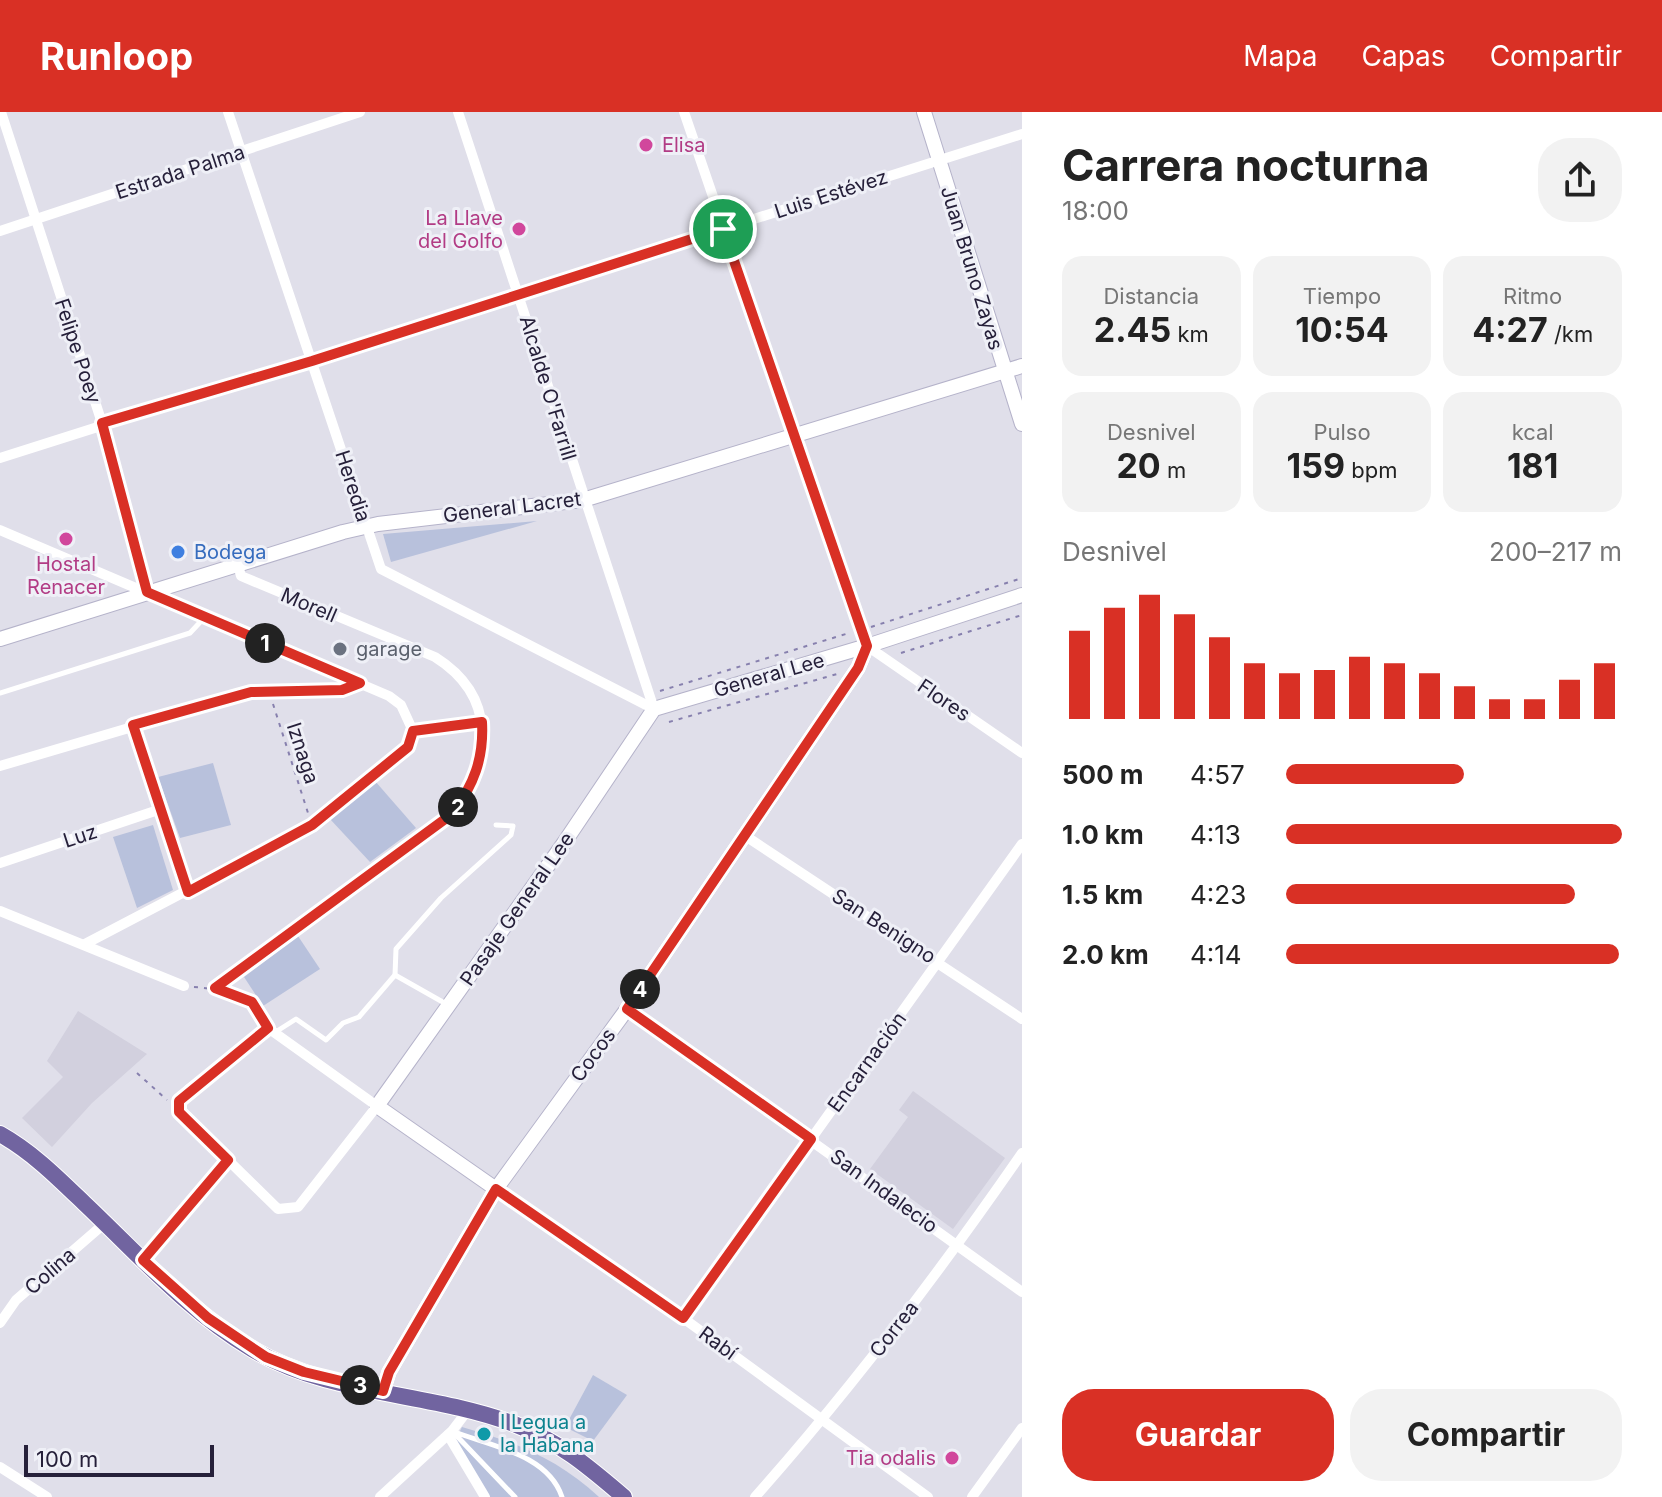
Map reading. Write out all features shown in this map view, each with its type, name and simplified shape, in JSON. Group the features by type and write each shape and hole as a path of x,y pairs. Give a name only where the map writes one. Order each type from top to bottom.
{"main road":[{"path":"0,1134 39,1159 208,1318 266,1357 304,1372 468,1410 514,1424 564,1448 624,1497"}],"street":[{"name":"Felipe Poey","path":"1,112 102,423 147,592"},
{"name":"Heredia","path":"228,112 381,569 654,709"},
{"name":"Estrada Palma","path":"0,231 360,112"},
{"name":"Alcalde O'Farrill","path":"458,112 654,709"},
{"path":"684,112 867,646"},
{"name":"Juan Bruno Zayas","path":"924,112 1022,424"},
{"name":"Luis Estévez","path":"0,458 102,423 312,361 1022,134"},
{"name":"General Lacret","path":"0,639 367,526 583,500 1022,366"},
{"path":"0,530 360,683 401,705 413,731 408,747 312,825 85,944"},
{"name":"Morell","path":"238,565 241,576 435,657 454,669 468,688 482,722 479,767 467,794 452,814 333,902"},
{"name":"General Lee","path":"654,709 867,646 1022,595"},
{"name":"Flores","path":"867,646 1022,753"},
{"name":"Cocos","path":"383,1391 389,1372 496,1189 627,1009 858,668 867,646"},
{"path":"0,766 133,725 268,690 342,690 360,683"},
{"name":"Pasaje General Lee","path":"377,1106 654,709"},
{"path":"154,790 188,892"},
{"name":"Luz","path":"0,863 161,809"},
{"name":"San Benigno","path":"744,835 1022,1019"},
{"name":"Encarnación","path":"683,1318 1022,844"},
{"path":"0,911 184,986"},
{"name":"San Indalecio","path":"627,1009 1022,1292"},
{"path":"271,1030 189,1089 179,1101 179,1112 278,1209 298,1207 377,1106"},
{"name":"Rabí","path":"271,1030 683,1318 928,1497"},
{"name":"Correa","path":"755,1497 824,1419 959,1245 1022,1153"},
{"path":"143,1260 228,1160"},
{"name":"Colina","path":"0,1323 16,1300 105,1223"},
{"path":"380,1497 450,1433 468,1410"},
{"path":"972,1497 1022,1428"},
{"path":"450,1433 485,1497"},
{"path":"0,1467 47,1497"}],"lane":[{"path":"0,693 190,633 204,618"},
{"path":"271,1030 296,1019 326,1040 343,1023 359,1017 395,975 396,949 441,898 511,835 513,826 496,825"},
{"path":"395,975 448,1005"},
{"path":"450,1433 515,1497"},
{"path":"450,1433 539,1464 558,1486 562,1497"}],"path":[{"path":"647,694 1022,578"},
{"path":"883,659 1022,615"},
{"path":"669,722 858,668"},
{"name":"Iznaga","path":"268,690 312,825"},
{"path":"413,731 482,722"},
{"path":"133,725 154,790"},
{"path":"215,988 333,902"},
{"path":"184,986 215,988 252,1002 271,1030"},
{"path":"137,1073 179,1112"}],"shaded area":[{"path":"537,521 391,562 383,534"},
{"path":"213,763 231,825 180,838 158,777"},
{"path":"375,781 416,828 370,862 330,819"},
{"path":"153,825 173,890 137,908 113,837"},
{"path":"298,936 320,969 263,1006 244,977"},
{"path":"78,1011 147,1054 92,1103 52,1147 22,1118 63,1077 47,1061"},
{"path":"913,1091 1005,1158 953,1229 870,1169 908,1117 899,1110"},
{"path":"593,1375 627,1395 593,1441 565,1427"},
{"path":"462,1427 535,1453 568,1472 599,1497 488,1497 456,1439"}],"place":[{"name":"Elisa","path":"646,145"},
{"name":"La Llave del Golfo","path":"519,229"},
{"name":"Hostal Renacer","path":"66,539"},
{"name":"Bodega","path":"178,552"},
{"name":"garage","path":"340,649"},
{"name":"I Legua a la Habana","path":"484,1434"},
{"name":"Tia odalis","path":"952,1458"}],"route":[{"path":"723,229 867,646 858,668 627,1009 811,1139 683,1318 496,1189 389,1372 383,1391 281,1364 229,1334 143,1260 228,1160 179,1112 179,1101 189,1089 268,1028 252,1002 215,988 452,814 467,794 479,767 483,745 482,722 413,731 408,747 312,825 188,892 133,725 251,692 342,690 360,683 147,592 102,423 312,361 723,229"}]}
